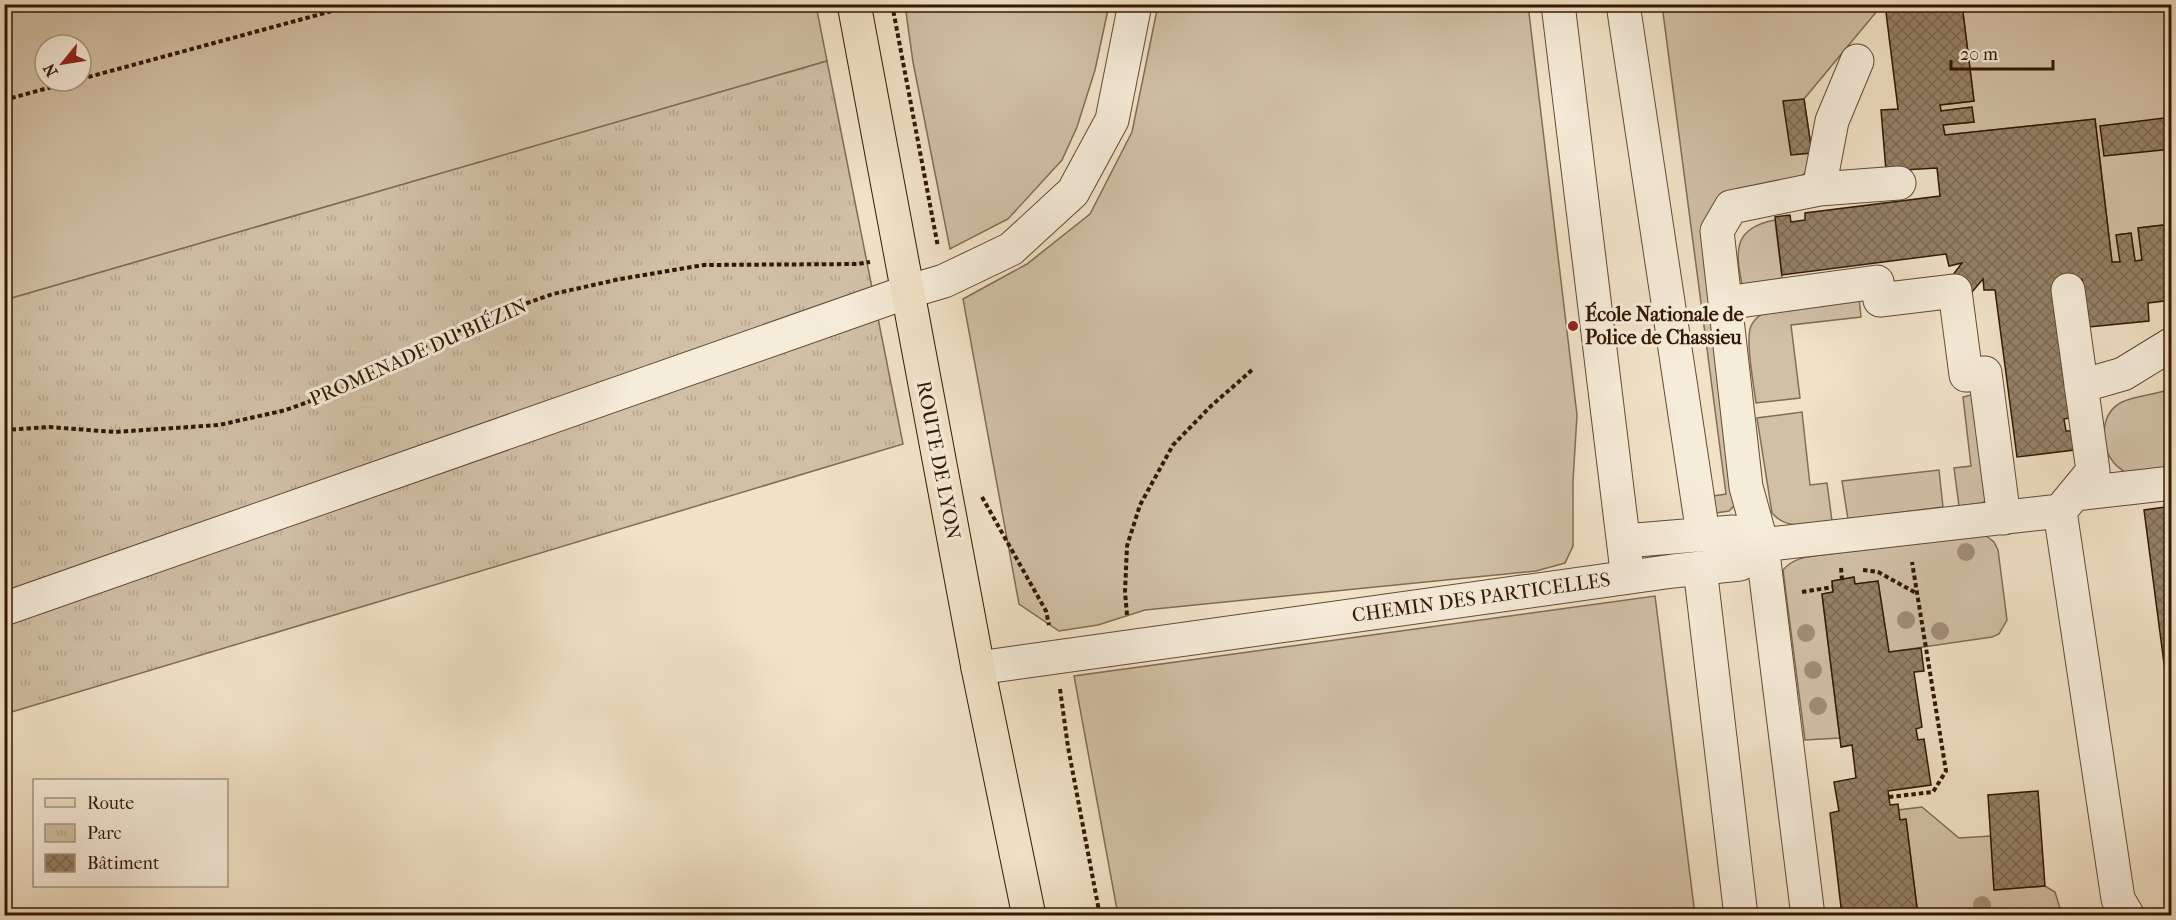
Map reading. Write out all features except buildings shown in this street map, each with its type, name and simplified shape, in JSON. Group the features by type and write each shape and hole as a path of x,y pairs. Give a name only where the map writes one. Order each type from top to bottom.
{"main road":[{"name":"ROUTE DE LYON","path":"854,4 978,668 1029,915"}],"street":[{"path":"4,609 907,292 944,281 1011,249 1073,192 1112,120 1135,4"},
{"name":"CHEMIN DES PARTICELLES","path":"978,668 1628,577 1558,4"},
{"path":"1623,4 1703,534"},
{"path":"1819,189 1832,121 1857,61"},
{"path":"1808,915 1762,545 1746,487 1717,231 1731,207 1819,189 1899,183"},
{"path":"1725,303 1877,282 1880,300 1955,291 1966,375 1985,373 2004,518"},
{"path":"2068,290 2093,471 2068,502 2118,899 2128,915"},
{"path":"2081,386 2123,374 2172,344"},
{"path":"1624,541 1733,532 1762,545 2004,518 2068,502 2172,483"},
{"path":"1628,577 1740,564 1762,545"},
{"path":"1700,568 1741,915"}],"path":[{"path":"93,76 358,4"},
{"name":"PROMENADE DU BIÉZIN","path":"4,430 49,427 115,432 219,425 286,410 351,386 429,344 491,316 553,294 620,279 704,265 858,264 938,248 892,4"},
{"path":"4,100 33,92"},
{"path":"1129,646 1125,592 1127,546 1140,505 1173,445 1211,406 1252,370"},
{"path":"980,490 1046,611 1056,656 1068,747 1100,915"},
{"path":"1889,797 1933,792 1946,771 1916,593 1908,529"},
{"path":"1854,569 1878,572 1916,593"},
{"path":"1842,573 1848,571"}],"green space":[{"path":"5,5 816,5 827,61 5,300"},
{"path":"905,5 1109,5 1095,70 1077,127 1062,160 1008,219 950,249 913,62"},
{"path":"1158,5 1528,5 1577,415 1573,481 1573,546 1565,563 1536,571 1145,610 1098,625 1059,631 1019,604 963,299 1027,264 1090,214 1132,132"},
{"path":"1662,5 1882,5 1804,99 1812,153 1810,169 1795,181 1719,211 1735,505 1729,511 1716,513 1706,497 1726,494"},
{"path":"1962,5 2171,5 2171,224 2138,228 2142,260 2135,261 2131,233 2117,235 2120,262 2112,262 2095,119 1945,135 1943,125 1974,122 1971,107 1941,111 1940,105 1974,101"},
{"path":"827,61 903,444 5,714 5,300"},
{"path":"1775,220 1783,286 1743,289 1738,253 1740,244 1751,229"},
{"path":"1859,297 1861,317 1791,325 1800,398 1756,403 1750,363 1749,333 1756,318 1768,309"},
{"path":"2171,389 2171,468 2128,475 2114,463 2106,447 2104,430 2109,414 2122,402"},
{"path":"1975,394 1993,496 1982,503 1959,506 1954,468 1971,466 1963,397"},
{"path":"1802,412 1810,485 1827,483 1832,521 1792,524 1785,523 1772,513 1757,418"},
{"path":"1939,470 1943,507 1848,519 1842,481"},
{"path":"1985,535 1994,542 1998,550 2007,620 1999,634 1992,637 1889,652 1878,581 1855,584 1854,578 1832,581 1833,592 1822,594 1840,738 1805,740 1783,570 1795,561 1810,556"},
{"path":"1655,596 1695,915 1118,915 1074,676"},
{"path":"1922,807 1959,838 1991,836 1994,890 2045,886 2055,892 2062,915 1918,915 1906,819 1900,820 1898,810"}],"place":[{"name":"École Nationale de Police de Chassieu","path":"1573,326"}]}
